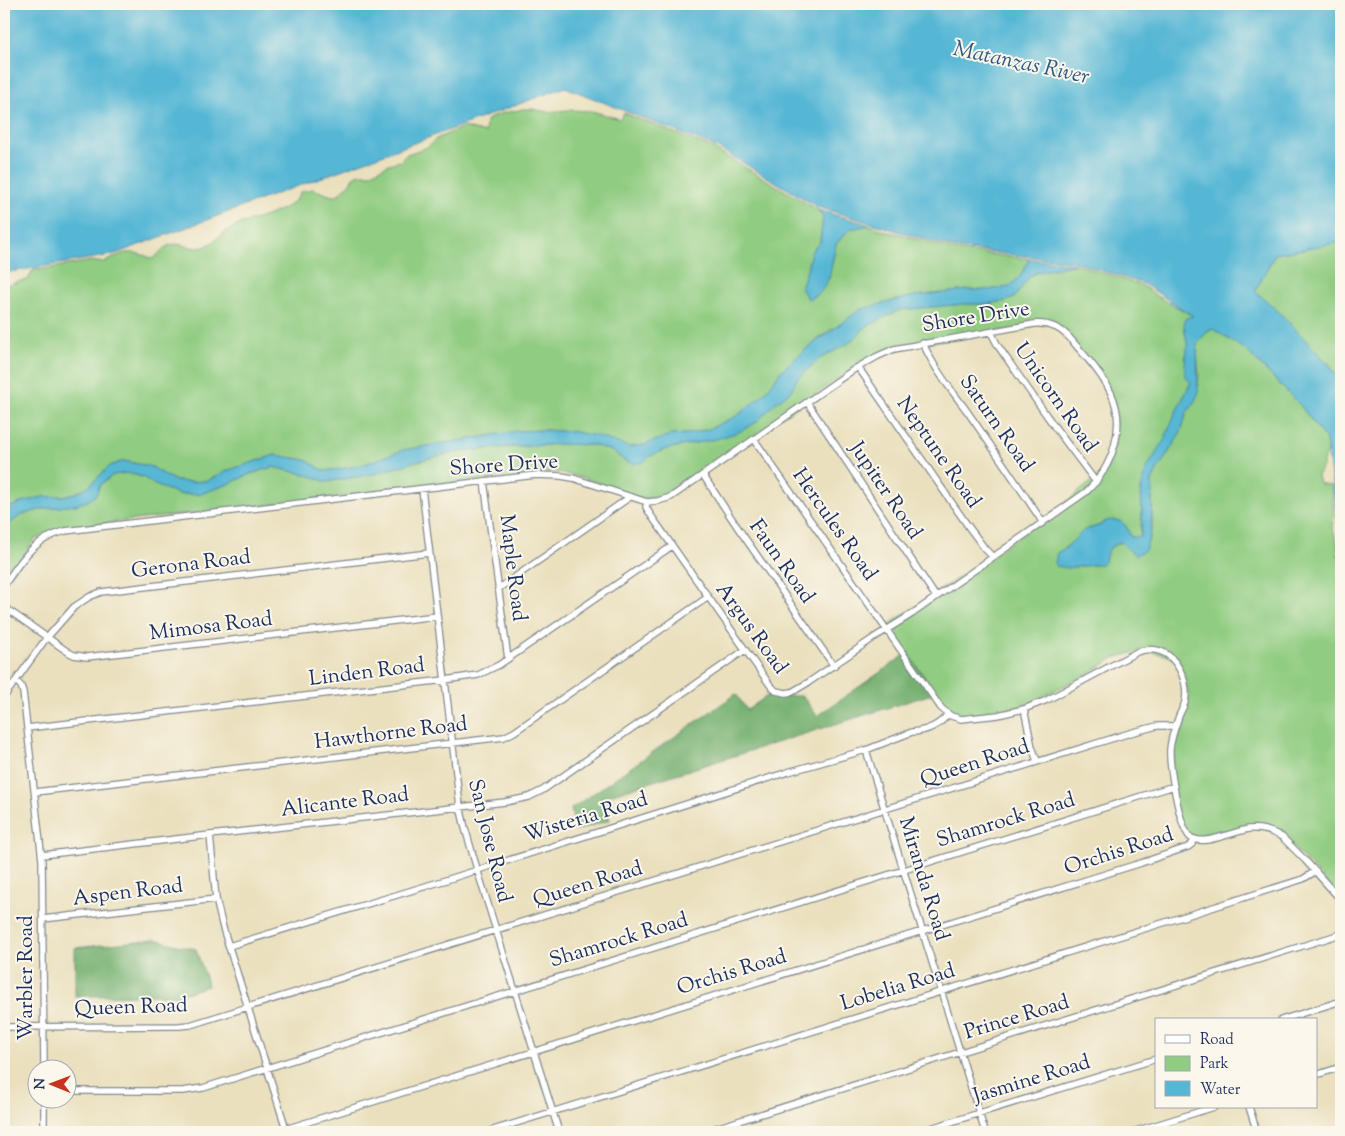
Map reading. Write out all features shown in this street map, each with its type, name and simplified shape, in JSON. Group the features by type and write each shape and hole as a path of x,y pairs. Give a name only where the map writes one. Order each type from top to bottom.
{"street":[{"name":"Shore Drive","path":"4,585 35,545 47,537 64,531 536,476 573,478 647,502 658,501 666,499 703,475 858,367 894,349 1039,324 1048,324 1058,328 1069,337 1103,380 1116,406 1117,429 1115,442 1105,469 1096,482 1081,497 887,630"},
{"name":"Unicorn Road","path":"991,332 998,346 1054,426 1096,482"},
{"name":"Saturn Road","path":"923,343 943,378 1016,481 1043,523"},
{"name":"Neptune Road","path":"858,367 974,534 993,557"},
{"name":"Jupiter Road","path":"807,402 936,597"},
{"name":"Hercules Road","path":"754,440 887,630"},
{"name":"Faun Road","path":"703,475 834,666"},
{"name":"Maple Road","path":"484,481 508,660"},
{"name":"San Jose Road","path":"422,489 460,806 477,869 559,1132"},
{"path":"498,589 630,497"},
{"name":"Argus Road","path":"647,502 646,507 650,514 770,686 776,691 781,693 792,692 887,630"},
{"name":"Linden Road","path":"27,728 478,675 508,660 672,546"},
{"name":"Gerona Road","path":"4,697 47,638 74,608 89,597 101,592 429,553"},
{"name":"Hawthorne Road","path":"35,792 497,739 508,736 708,597"},
{"name":"Mimosa Road","path":"4,607 68,652 87,657 437,616"},
{"path":"887,630 941,708 948,714 968,719 1024,709 1047,700 1137,652 1154,649 1160,651 1170,657 1178,666 1183,679 1184,703 1175,726 1170,751 1174,786 1184,826 1190,837 1205,840 1249,829 1268,831 1282,837 1316,871 1341,900"},
{"name":"Alicante Road","path":"42,855 505,802 529,797 543,790 745,650"},
{"name":"Warbler Road","path":"16,681 21,686 23,692 42,855 44,1058"},
{"path":"1024,709 1037,761"},
{"name":"Wisteria Road","path":"229,946 788,772 866,750 912,732 933,727 942,722 948,714"},
{"name":"Queen Road","path":"4,1027 190,1025 885,810 1037,761 1148,728 1175,726"},
{"name":"Miranda Road","path":"866,750 985,1132"},
{"name":"Shamrock Road","path":"78,1091 192,1090 1174,786"},
{"path":"210,835 216,899 223,928 287,1131"},
{"name":"Orchis Road","path":"276,1132 287,1131 1158,857 1188,846 1195,839"},
{"name":"Lobelia Road","path":"487,1132 1304,879 1316,871"},
{"name":"Aspen Road","path":"43,919 216,899"},
{"name":"Prince Road","path":"703,1132 1341,934"},
{"path":"1287,1018 1341,1001"},
{"name":"Jasmine Road","path":"918,1132 1155,1059"},
{"path":"1318,1074 1341,1067"},
{"path":"44,1108 44,1132"},
{"path":"1133,1132 1211,1108"},
{"path":"1249,1108 1257,1132"}],"green space":[{"path":"523,109 548,112 569,110 592,111 620,119 624,113 712,148 818,210 823,217 820,242 811,252 801,288 808,299 820,293 829,278 836,244 850,229 870,225 888,232 954,250 1029,259 1021,275 1009,287 915,296 891,301 830,330 781,371 766,392 737,416 709,429 687,434 670,435 644,445 629,447 575,432 517,431 403,450 362,465 324,471 306,460 275,455 229,470 207,481 176,481 152,467 124,461 110,466 89,486 76,493 64,496 43,497 23,502 11,507 4,513 4,286 28,280 32,271 92,261 103,262 126,253 140,254 153,259 164,248 179,244 195,248 203,247 239,224 283,209 297,198 300,192 313,189 332,196 337,195 349,185 353,177 360,174 370,174 389,164 400,161 407,154 428,147 436,139 463,127 485,133 486,121 490,118"},
{"path":"1341,242 1341,383 1330,365 1255,291 1275,254"},
{"path":"1076,264 1143,286 1158,297 1194,316 1184,326 1188,347 1185,359 1191,382 1164,441 1147,468 1141,491 1141,538 1131,537 1121,522 1113,521 1085,530 1057,553 1074,563 1087,566 1105,561 1110,548 1122,542 1131,552 1145,550 1152,526 1152,481 1181,431 1187,412 1193,405 1199,376 1197,344 1208,330 1213,329 1247,351 1300,405 1326,440 1327,450 1323,465 1317,476 1319,483 1331,486 1334,517 1332,527 1337,541 1337,555 1340,555 1341,560 1341,767 1337,857 1341,870 1341,899 1279,832 1264,827 1195,839 1185,833 1177,817 1173,793 1173,758 1188,705 1186,682 1178,660 1143,650 1114,658 1088,674 1023,706 963,716 951,715 888,625 1045,519 1106,470 1116,440 1116,410 1109,394 1063,328 1049,323 889,349 866,359 662,497 642,499 584,478 556,472 55,529 34,540 4,584 4,531 8,525 21,515 42,509 75,505 96,495 99,485 113,475 127,473 143,477 155,485 179,494 200,494 273,467 308,475 326,482 374,474 413,462 470,450 562,444 593,445 612,451 625,461 644,462 650,456 666,449 716,439 791,391 797,379 819,359 849,343 867,326 899,310 1005,301 1014,298 1030,276 1037,272"},
{"path":"908,653 935,693 603,797 610,820 575,831 571,809 736,694 747,710 767,696 803,696 817,716"},
{"path":"155,939 196,949 208,986 179,995 75,996 75,948"}],"water":[{"name":"Matanzas River","path":"4,4 1341,4 1341,242 1275,254 1255,291 1278,311 1330,366 1341,383 1341,548 1326,440 1300,405 1247,351 1213,329 1208,330 1197,344 1198,394 1187,412 1181,431 1152,481 1152,517 1150,536 1145,550 1136,555 1121,542 1110,548 1105,561 1101,564 1067,568 1056,566 1057,553 1066,548 1084,530 1099,526 1106,521 1120,521 1126,526 1131,537 1141,537 1141,491 1147,468 1164,441 1191,383 1185,371 1187,346 1184,321 1186,318 1193,316 1144,284 1076,262 954,248 818,207 718,148 565,87 112,255 4,273"},
{"path":"818,210 870,225 850,229 836,244 829,278 820,293 808,299 801,288 811,252 820,242 823,218"},
{"path":"1029,259 1075,264 1037,272 1030,276 1014,298 1005,301 899,310 867,326 849,343 819,359 797,379 791,391 775,403 757,422 739,432 716,439 666,449 650,456 644,462 634,464 625,461 612,451 593,445 562,444 505,447 470,450 443,455 374,474 326,482 308,475 273,467 200,494 179,494 155,485 143,477 127,473 113,475 100,485 96,495 88,501 75,505 42,509 21,515 8,525 4,531 4,513 11,507 43,497 64,496 76,493 89,486 110,466 124,461 152,467 176,481 207,481 229,470 275,455 306,460 324,471 362,465 403,450 517,431 575,432 597,436 629,447 644,445 670,435 687,434 709,429 737,416 766,392 781,371 806,349 861,309 915,296 1009,287 1021,275"},
{"path":"1341,803 1341,870 1337,857"}]}
